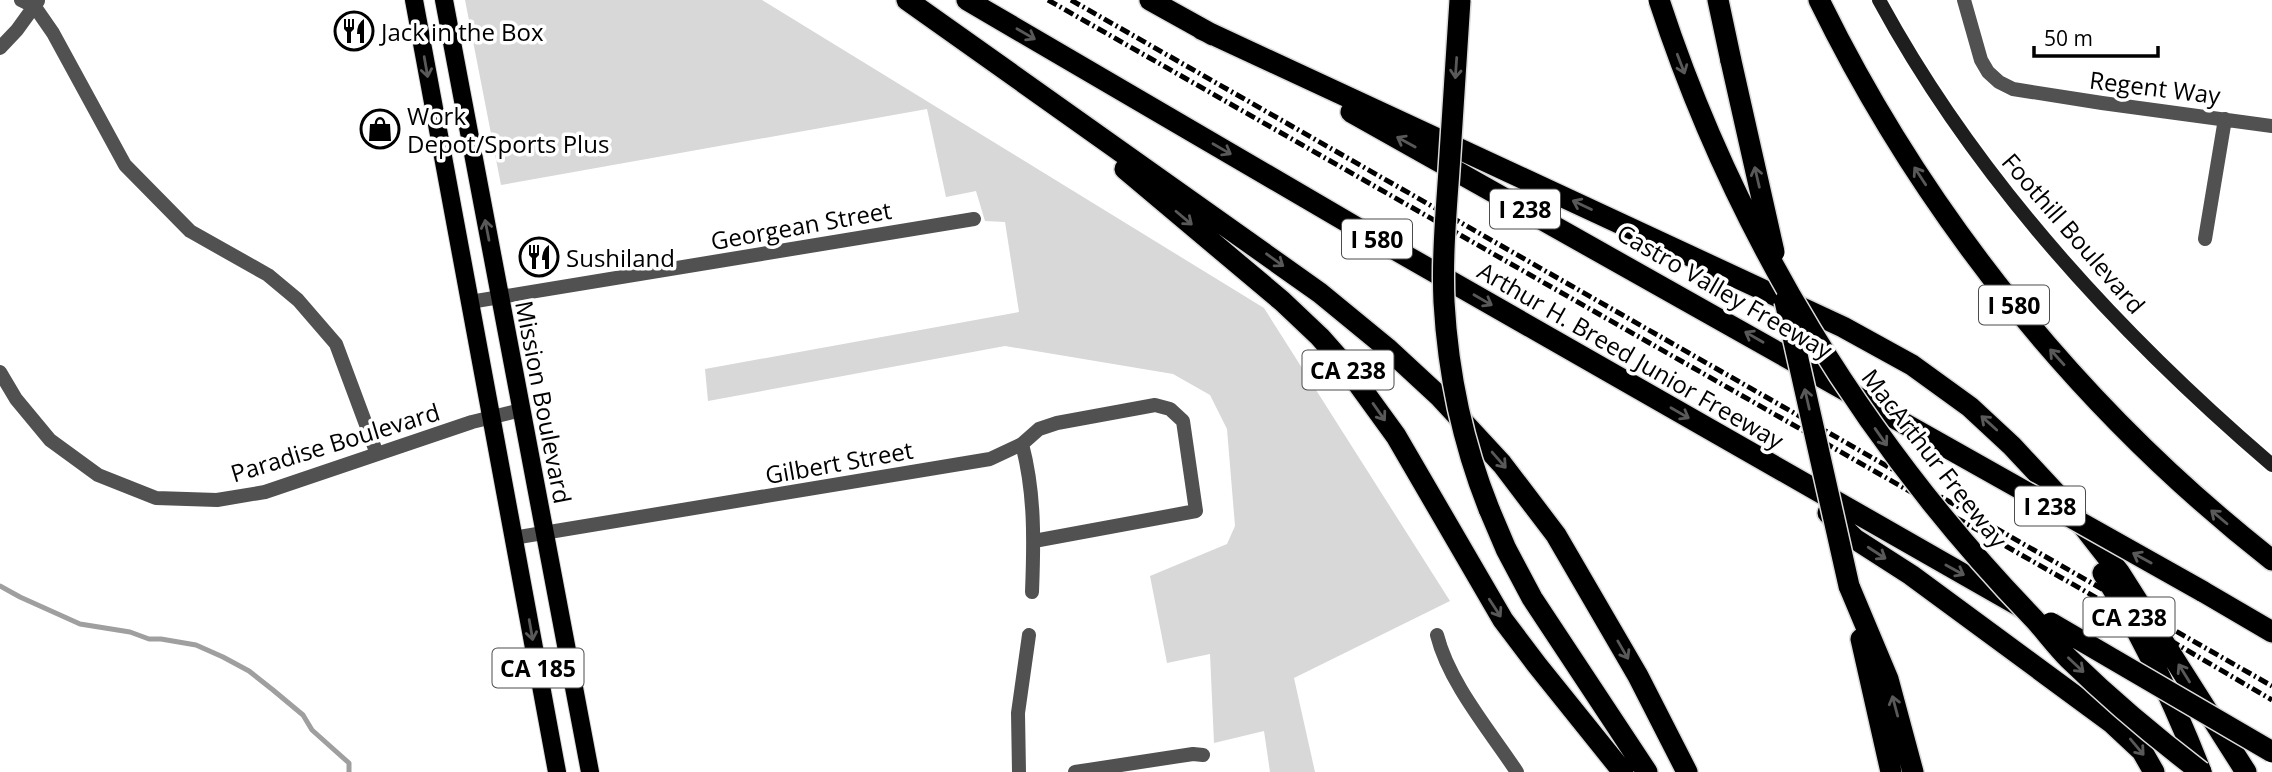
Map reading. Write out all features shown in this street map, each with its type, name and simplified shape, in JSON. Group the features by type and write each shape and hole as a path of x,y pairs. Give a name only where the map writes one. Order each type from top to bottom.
{"highway":[{"name":"CA 238","path":"907,0 979,51 1059,114 1308,325 1366,392 1396,436 1484,590 1514,636 1623,772"},
{"name":"Arthur H. Breed Junior Freeway","path":"967,0 1354,226 2272,752"},
{"name":"Castro Valley Freeway","path":"1150,0 1635,270 2272,632"},
{"path":"1460,0 1444,240 1444,303 1459,411 1476,474 1489,509 1523,582 1647,772"},
{"name":"MacArthur Freeway","path":"1659,0 1694,96 1748,217 1800,313 1858,405 1921,492 2066,656 2113,700 2201,772"},
{"path":"1718,0 1892,772"},
{"name":"I 580","path":"1819,0 1855,69 1904,152 1952,223 2006,295 2059,358 2124,428 2192,493 2266,554"},
{"name":"CA 238","path":"1201,29 1637,230 1872,342 1919,370 1970,407 2037,472 2094,558 2131,620 2163,683 2201,772"},
{"path":"979,51 1320,293 1387,348 1440,397 1502,464 1556,535 1638,676 1687,772"},
{"path":"2037,472 2080,520 2119,572 2246,772"},
{"path":"1789,476 1855,539 1911,575 2112,723 2141,751 2154,772"},
{"path":"1849,586 1888,679 1913,772"},
{"path":"1562,644 1594,671 1664,772"},
{"path":"2162,742 2187,772"}],"main road":[{"name":"CA 185","path":"414,0 558,772"},
{"name":"Mission Boulevard","path":"444,0 590,772"},
{"name":"Foothill Boulevard","path":"1879,0 1941,104 2003,190 2094,294 2154,356 2272,465"}],"street":[{"path":"21,0 37,3"},
{"name":"Regent Way","path":"1964,0 1981,60 1988,72 1999,82 2013,89 2272,126"},
{"path":"0,48 37,3"},
{"path":"37,3 125,165 190,231 268,275 298,300 336,344 377,454"},
{"path":"2205,240 2225,119"},
{"name":"Georgean Street","path":"470,302 974,219"},
{"name":"Paradise Boulevard","path":"0,372 16,399 50,440 98,475 156,498 218,500 265,492 491,417 521,410"},
{"name":"Gilbert Street","path":"513,538 990,459 1022,444 1039,429 1057,423 1155,405 1170,409 1183,421 1196,511 1034,541"},
{"path":"1022,444 1034,511 1032,592"},
{"path":"1019,772 1018,713 1028,635"},
{"path":"1437,635 1452,674 1517,772"},
{"path":"1074,772 1194,754 1203,755"}],"shaded area":[{"path":"465,0 762,0 1264,308 1450,601 1294,678 1315,772 1270,772 1264,731 1214,743 1210,654 1167,663 1150,576 1227,544 1235,526 1227,429 1210,395 1173,374 1005,346 708,401 705,369 1019,312 1005,222 985,221 976,191 946,197 927,109 501,185"}],"waterway":[{"path":"0,586 80,624 130,632 149,639 196,645 223,657 249,671 303,715 312,730 349,763 349,772"}],"railway":[{"path":"1048,0 2272,700"},
{"path":"1071,0 2272,686"}],"place":[{"name":"Jack in the Box","path":"354,31"},
{"name":"Work Depot/Sports Plus","path":"380,129"},
{"name":"Sushiland","path":"539,257"}]}
